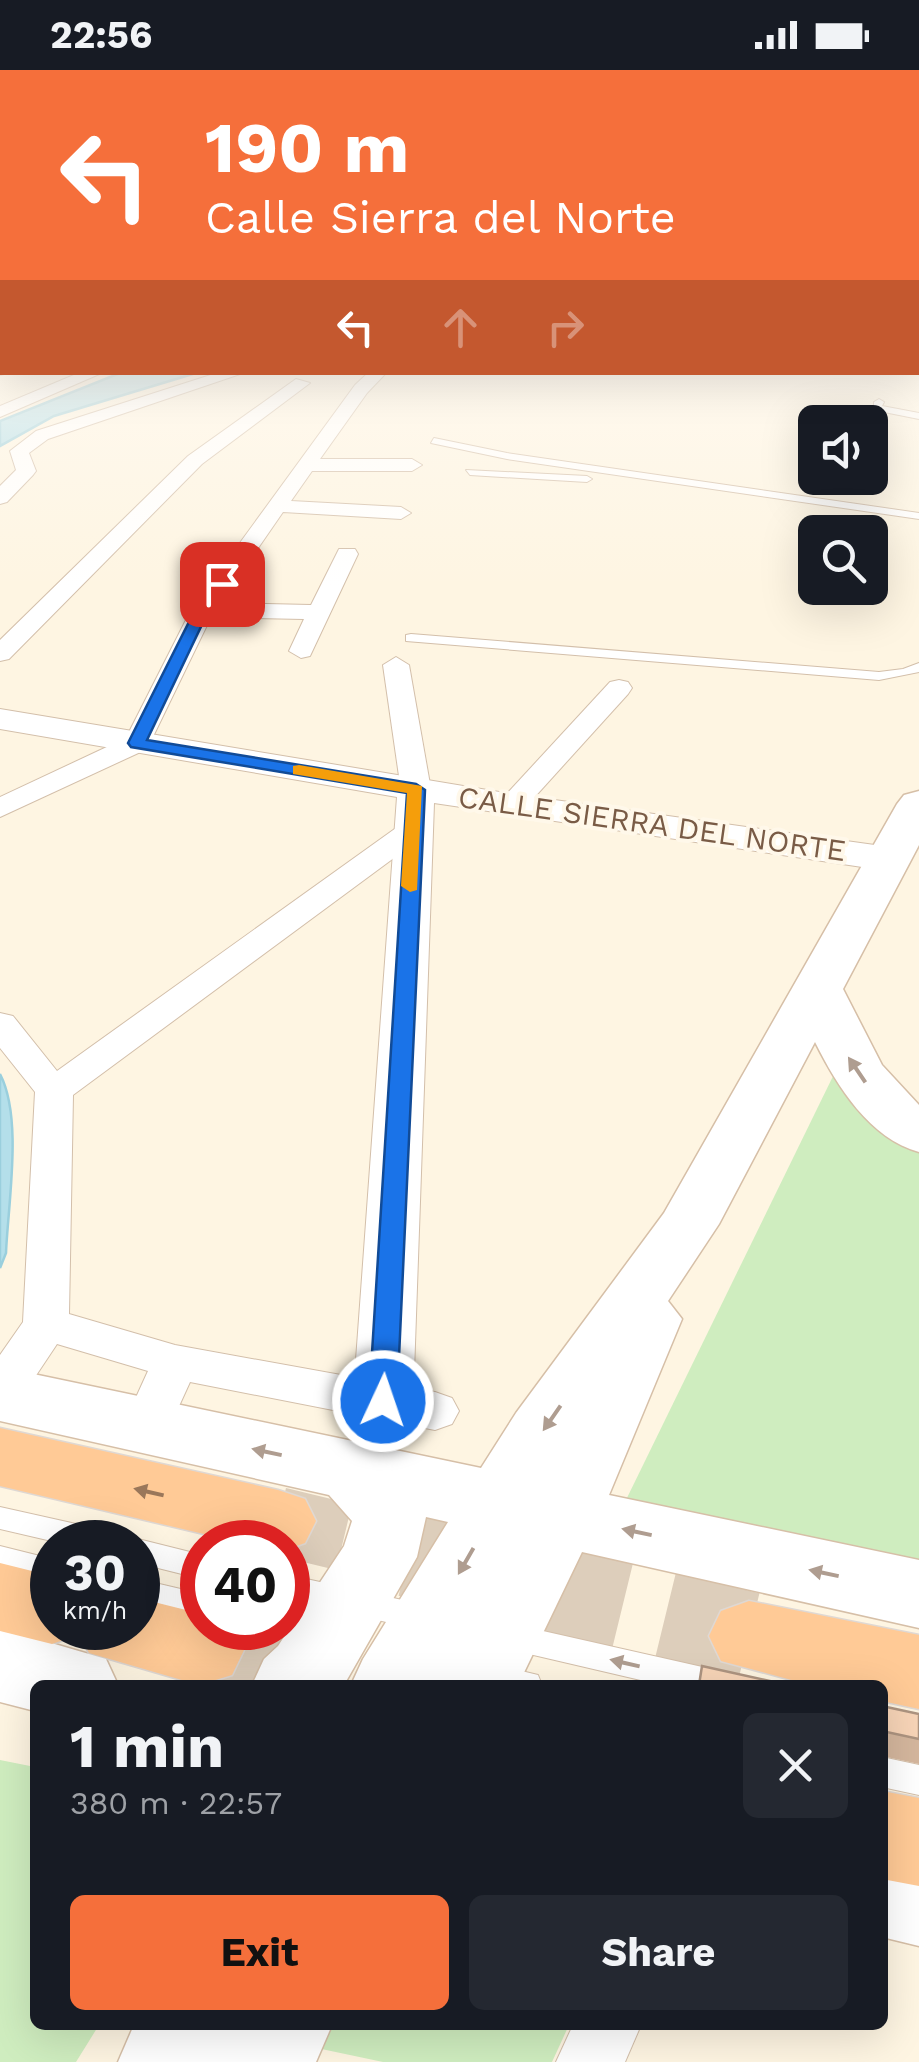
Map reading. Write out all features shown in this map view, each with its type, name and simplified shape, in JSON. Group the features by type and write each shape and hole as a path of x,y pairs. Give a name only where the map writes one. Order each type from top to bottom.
{"highway":[{"path":"0,1458 387,1640"},
{"path":"0,1597 30,1604"},
{"path":"734,1660 919,1672"},
{"path":"888,1836 919,1842"}],"main road":[{"path":"387,1640 595,1450 688,1224 818,990 904,860 919,804"},
{"path":"818,990 836,1034 866,1084 919,1134"},
{"path":"0,1392 919,1594"},
{"path":"352,1471 382,1503 390,1520 379,1557 387,1640"},
{"path":"0,1665 58,1680"},
{"path":"888,1892 919,1900"},
{"path":"168,2062 187,2030"},
{"path":"261,2062 279,2030"}],"street":[{"path":"0,412 29,400"},
{"path":"0,498 26,471 19,452 42,435 163,400"},
{"path":"0,654 195,460 287,400"},
{"path":"0,808 137,743 202,610 306,465 345,400"},
{"path":"306,465 412,465"},
{"path":"278,506 401,513"},
{"path":"300,651 347,554"},
{"path":"202,610 320,612"},
{"path":"383,1401 415,809 396,666"},
{"path":"512,805 619,688"},
{"name":"CALLE SIERRA DEL NORTE","path":"0,719 137,743 415,809 512,805 904,860"},
{"path":"54,1091 415,809"},
{"path":"0,1024 54,1091 46,1324 0,1392"},
{"path":"46,1324 175,1362 435,1411"},
{"path":"147,1426 175,1362"},
{"path":"590,2062 606,2030"}],"lane":[{"path":"880,402 877,408 883,412 919,416"},
{"path":"434,441 919,516"},
{"path":"470,472 583,479 649,476"},
{"path":"411,638 880,676 906,674 919,667"},
{"path":"0,1518 30,1525"},
{"path":"0,1558 30,1566"},
{"path":"387,1640 734,1660"},
{"path":"888,1773 919,1780"}],"green space":[{"path":"837,1068 919,1129 919,1564 624,1504"},
{"path":"0,1760 30,1766 30,2030 96,2030 76,2062 0,2062"},
{"path":"328,2030 567,2030 552,2062 383,2062 312,2047"}],"water":[{"path":"53,400 107,400 54,416 0,446 0,421"},
{"path":"0,1074 7,1092 13,1137 6,1253 0,1268"}],"building":[{"path":"702,1666 765,1680 700,1680"},
{"path":"888,1707 919,1714 919,1739 888,1732"}],"tunnel":[{"path":"310,1529 419,1555"},
{"path":"409,1553 749,1636"},
{"path":"203,1650 308,1680"}],"slow traffic":[{"path":"299,770 416,790 410,886"}],"route":[{"path":"222,584 202,610 137,743 416,790 383,1401"}]}
